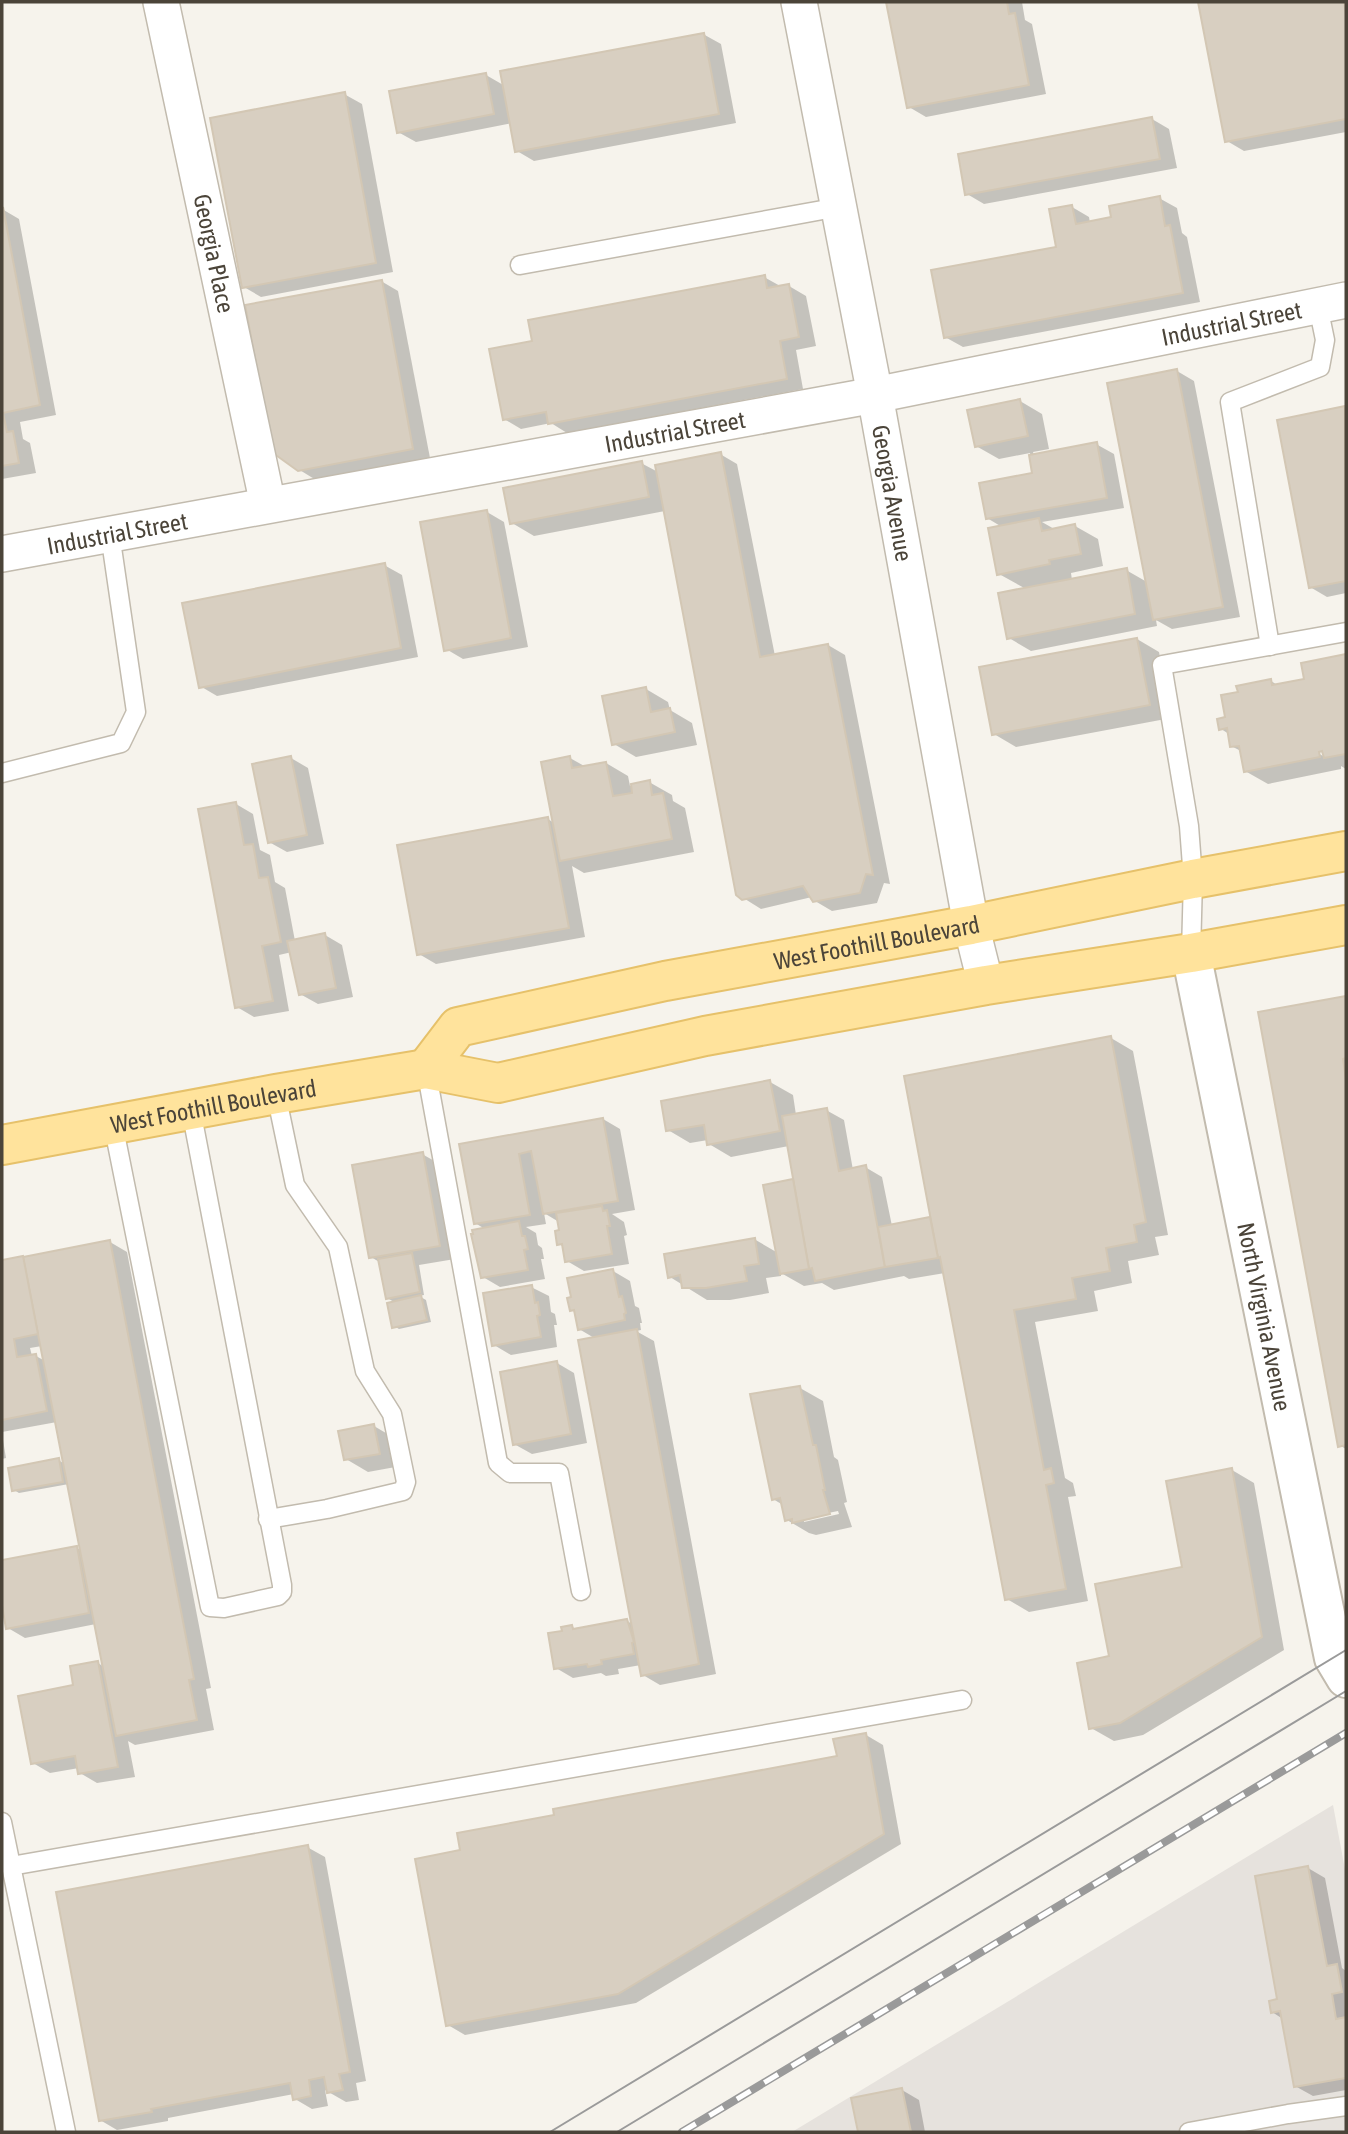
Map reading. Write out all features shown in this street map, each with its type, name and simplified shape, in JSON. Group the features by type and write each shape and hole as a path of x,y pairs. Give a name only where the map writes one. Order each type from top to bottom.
{"main road":[{"name":"West Foothill Boulevard","path":"426,1069 458,1027 665,981 971,925 1193,879 1346,851"},
{"name":"West Foothill Boulevard","path":"2,1145 426,1069 498,1083 705,1036 986,985 1191,953 1346,925"}],"street":[{"name":"Georgia Place","path":"162,2 268,505"},
{"name":"Georgia Avenue","path":"799,2 875,395 971,925 986,985"},
{"name":"Industrial Street","path":"2,554 875,395 1332,303"},
{"name":"North Virginia Avenue","path":"1191,953 1334,1658 1346,1678"}],"lane":[{"path":"520,265 839,207"},
{"path":"1270,646 1230,402 1320,367 1332,303"},
{"path":"2,773 121,743 136,712 110,534"},
{"path":"1191,953 1193,879 1189,826 1162,665 1346,632"},
{"path":"426,1069 498,1463 510,1473 559,1472 581,1591"},
{"path":"268,1519 327,1509 403,1491 406,1482 392,1415 365,1371 338,1247 295,1185 276,1094"},
{"path":"113,1124 210,1607 224,1608 278,1596 282,1592 191,1110"},
{"path":"11,1866 962,1700"},
{"path":"2,1822 66,2132"},
{"path":"1189,2132 1346,2106"}],"shaded area":[{"path":"1333,1805 1346,1875 1346,2132 792,2132"}],"building":[{"path":"886,2 1007,2 1009,14 1015,13 1029,85 907,108"},
{"path":"1198,2 1344,2 1346,119 1225,142"},
{"path":"704,33 719,114 515,152 500,71"},
{"path":"486,73 494,114 397,133 389,91"},
{"path":"345,92 376,263 242,288 210,118"},
{"path":"1152,117 1160,159 965,195 958,154"},
{"path":"1160,196 1165,226 1170,225 1183,293 944,338 931,270 1056,247 1049,209 1072,205 1076,224 1111,217 1109,206"},
{"path":"3,207 40,405 3,413 7,432 13,431 19,463 2,466"},
{"path":"765,275 767,288 789,284 799,337 780,341 787,379 548,424 546,412 503,420 489,349 532,341 528,320"},
{"path":"382,280 413,449 298,471 273,453 245,305"},
{"path":"1177,369 1223,607 1153,620 1107,383"},
{"path":"1020,399 1028,436 975,447 967,410"},
{"path":"1345,406 1346,581 1309,588 1277,420"},
{"path":"1097,442 1107,498 986,519 979,483 1032,473 1029,455"},
{"path":"721,452 760,657 828,644 873,875 866,874 860,893 813,902 803,886 742,900 736,895 655,465"},
{"path":"642,461 649,497 510,524 503,488"},
{"path":"487,510 511,638 444,651 420,522"},
{"path":"1039,518 1042,531 1075,524 1081,554 1049,560 1050,564 997,575 988,528"},
{"path":"385,563 401,648 199,688 182,603"},
{"path":"1127,568 1135,614 1007,639 998,593"},
{"path":"1137,638 1150,705 992,735 979,667"},
{"path":"1346,654 1346,754 1324,758 1322,751 1319,752 1320,757 1244,772 1239,746 1230,747 1227,728 1219,730 1217,719 1225,717 1221,695 1238,692 1236,686 1271,679 1272,685 1304,679 1301,663"},
{"path":"646,687 651,712 670,708 675,732 612,745 602,696"},
{"path":"291,756 307,835 268,843 252,764"},
{"path":"570,756 572,768 606,762 613,796 632,793 631,784 650,780 652,795 663,793 672,839 560,861 541,762"},
{"path":"236,802 244,845 253,844 259,878 268,877 281,942 262,946 273,1001 235,1008 198,809"},
{"path":"548,817 569,928 417,955 397,845"},
{"path":"325,933 336,988 299,995 287,941"},
{"path":"1346,996 1346,1058 1343,1059 1346,1079 1346,1445 1338,1447 1258,1012"},
{"path":"1111,1036 1146,1222 1134,1225 1137,1242 1106,1248 1110,1271 1072,1278 1076,1299 1014,1310 1044,1470 1051,1468 1054,1483 1046,1485 1066,1589 1005,1600 904,1076"},
{"path":"770,1080 780,1131 707,1145 704,1125 666,1131 661,1101"},
{"path":"827,1108 839,1171 866,1165 885,1267 815,1281 812,1268 809,1269 782,1116"},
{"path":"603,1118 618,1201 543,1214 531,1151 519,1154 530,1215 474,1224 459,1144"},
{"path":"423,1152 440,1246 369,1258 352,1165"},
{"path":"793,1179 809,1269 780,1274 763,1185"},
{"path":"602,1206 603,1211 607,1210 612,1254 565,1262 562,1244 557,1245 555,1231 559,1230 556,1213"},
{"path":"930,1217 938,1258 885,1267 878,1227"},
{"path":"519,1221 528,1249 524,1250 528,1270 481,1278 472,1230"},
{"path":"755,1238 759,1264 744,1266 747,1281 706,1288 682,1288 680,1275 668,1278 664,1254"},
{"path":"110,1240 194,1679 189,1680 197,1720 116,1736 23,1257"},
{"path":"412,1253 420,1292 386,1299 378,1259"},
{"path":"23,1256 38,1334 14,1339 17,1357 36,1354 47,1411 2,1420 2,1260"},
{"path":"613,1269 619,1297 622,1296 626,1313 625,1320 578,1330 574,1310 570,1311 567,1298 571,1297 567,1278"},
{"path":"532,1285 535,1303 538,1302 540,1315 537,1316 541,1337 492,1346 483,1293"},
{"path":"421,1295 427,1320 392,1328 387,1303"},
{"path":"637,1329 699,1664 641,1676 578,1340"},
{"path":"557,1361 571,1434 513,1445 500,1372"},
{"path":"800,1386 813,1445 816,1445 830,1514 792,1523 792,1519 785,1521 780,1498 772,1500 750,1394"},
{"path":"374,1424 380,1454 344,1460 338,1431"},
{"path":"59,1458 63,1482 12,1491 8,1468"},
{"path":"1232,1468 1262,1637 1120,1723 1089,1729 1077,1663 1109,1656 1095,1584 1182,1567 1166,1481"},
{"path":"77,1546 89,1613 6,1629 2,1605 2,1560"},
{"path":"627,1619 634,1642 634,1654 601,1660 602,1664 588,1667 587,1664 554,1669 548,1633 562,1631 561,1627 572,1625 573,1629"},
{"path":"98,1661 118,1767 78,1774 75,1756 31,1764 18,1696 73,1685 70,1666"},
{"path":"866,1733 884,1834 618,1994 446,2026 415,1859 460,1850 457,1833 554,1815 553,1809 837,1756 833,1739"},
{"path":"308,1845 350,2072 339,2074 343,2090 327,2093 324,2077 309,2080 311,2096 293,2100 290,2083 99,2121 56,1892"},
{"path":"1308,1866 1327,1966 1337,1964 1342,1992 1332,1994 1336,2019 1346,2017 1346,2078 1294,2087 1280,2011 1271,2013 1269,2001 1277,1999 1255,1876"},
{"path":"902,2088 911,2132 858,2132 851,2098"}],"tram line":[{"path":"550,2132 1346,1650"},
{"path":"617,2132 1346,1691"}],"railway":[{"path":"682,2132 1346,1733"}]}
